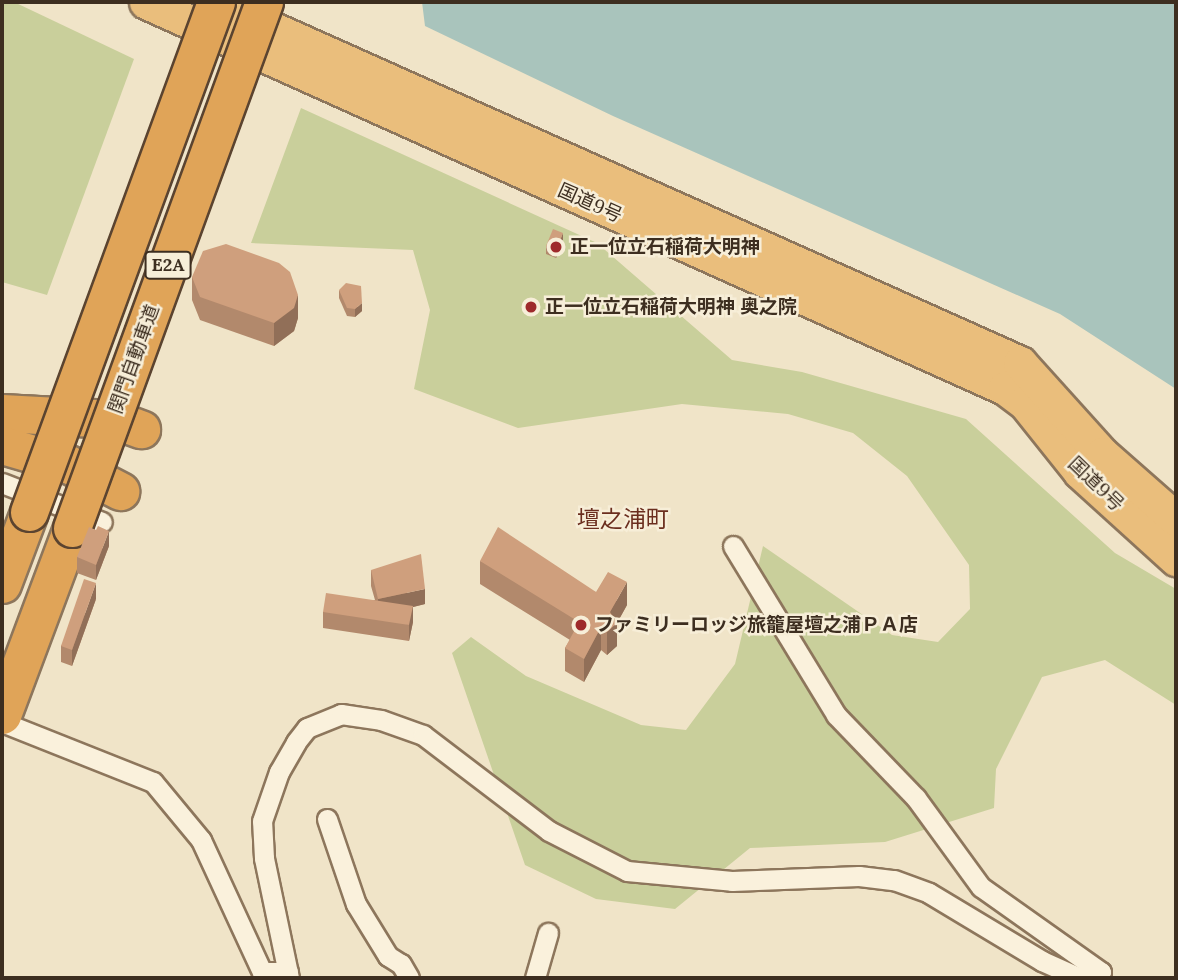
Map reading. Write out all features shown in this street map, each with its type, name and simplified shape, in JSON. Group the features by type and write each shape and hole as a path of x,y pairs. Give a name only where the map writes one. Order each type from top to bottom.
{"highway":[{"name":"国道9号","path":"146,2 1005,388 1025,403 1080,472 1176,559"},
{"name":"国道9号","path":"214,2 1020,363 1102,453 1176,519"},
{"name":"E2A","path":"2,584 214,2"},
{"name":"関門自動車道","path":"2,715 264,2"},
{"path":"2,413 113,419 141,429"},
{"path":"2,445 68,464 111,506"}],"street":[{"path":"2,483 111,506"},
{"path":"733,546 836,715 916,797 981,887 1101,972 1097,978"},
{"path":"2,722 153,782 201,840 262,972 289,975 264,858 262,821 278,772 296,742 307,728 341,714 381,720 423,736 549,831 627,872 732,881 859,876 894,880 929,893 1042,961 1080,978"},
{"path":"327,819 356,904 388,956 401,964 409,978"},
{"path":"535,978 548,933"}],"green space":[{"path":"2,2 14,2 134,59 47,295 2,282"},
{"path":"301,108 597,243 732,360 802,372 966,419 1115,553 1176,589 1176,705 1105,660 1042,677 996,769 994,808 885,842 750,848 675,909 596,899 525,865 452,653 471,637 526,676 641,725 686,730 735,664 763,546 892,635 938,642 970,609 969,565 907,476 853,433 788,414 682,404 518,428 414,389 430,310 413,250 251,243"}],"water":[{"path":"422,2 1176,2 1176,389 1060,314 613,116 425,26"}],"building":[{"path":"553,229 563,233 556,250 546,246"},
{"path":"226,244 279,263 290,272 298,295 294,308 274,323 200,297 192,277 203,251"},
{"path":"346,283 361,286 362,303 355,309 347,308 339,290"},
{"path":"98,526 109,531 96,565 77,557 89,527 96,530"},
{"path":"498,527 596,592 608,572 627,582 610,612 617,623 607,632 601,627 584,659 565,648 579,622 480,561"},
{"path":"421,554 425,589 378,599 371,570"},
{"path":"84,579 96,583 72,650 61,646"},
{"path":"326,593 413,606 409,625 323,612"}],"place":[{"name":"正一位立石稲荷大明神","path":"556,247"},
{"name":"正一位立石稲荷大明神 奥之院","path":"531,307"},
{"name":"ファミリーロッジ旅籠屋壇之浦ＰＡ店","path":"581,625"}],"district":[{"name":"壇之浦町","path":"623,519"}]}
